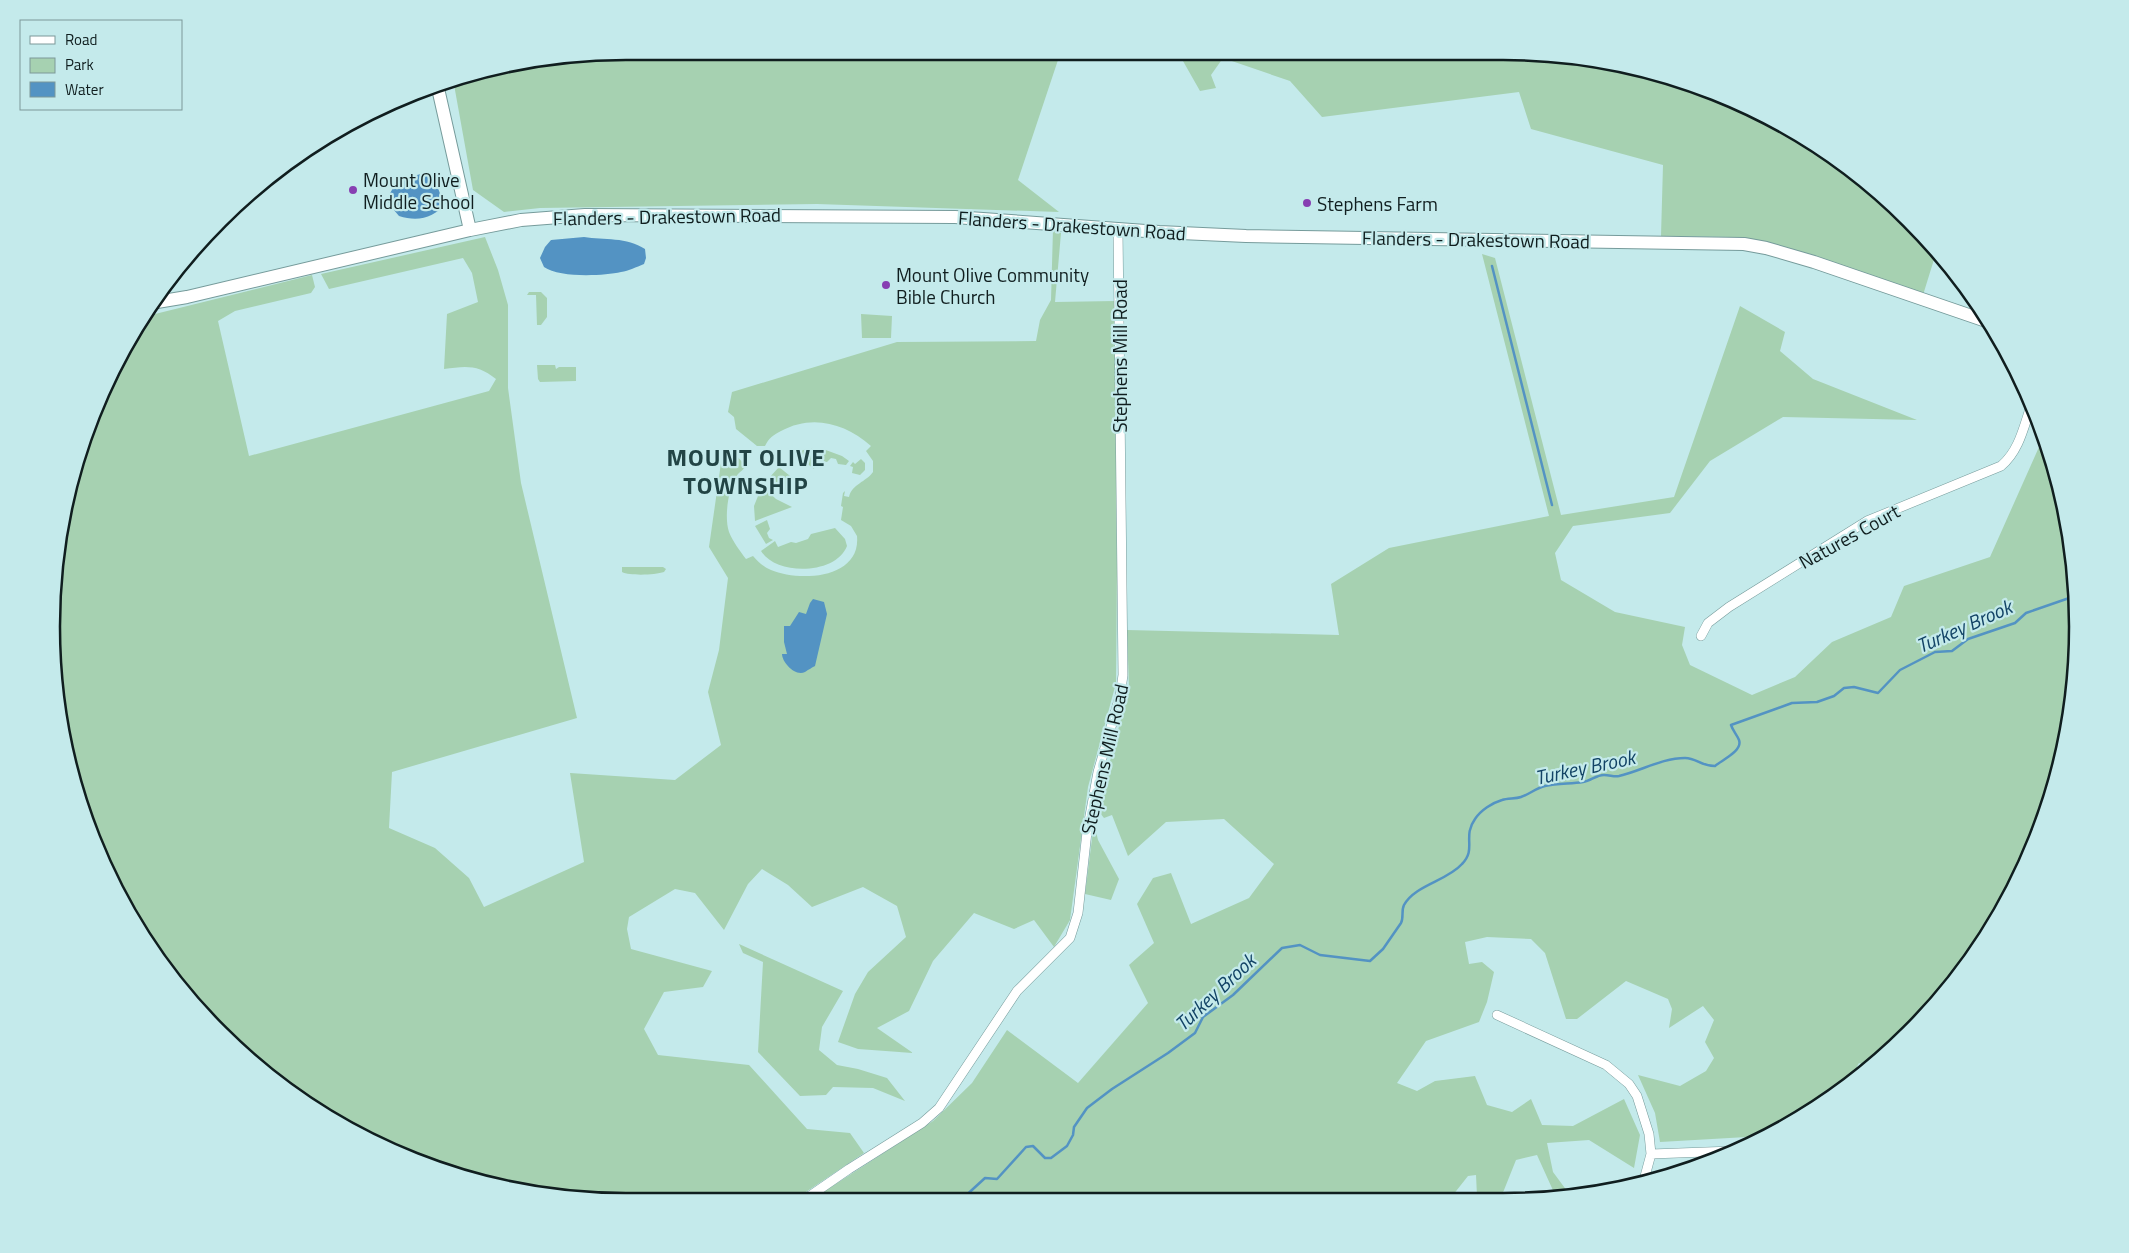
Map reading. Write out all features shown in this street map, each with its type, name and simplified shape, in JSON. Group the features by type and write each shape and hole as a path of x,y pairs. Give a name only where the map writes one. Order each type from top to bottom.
{"street":[{"path":"439,92 470,230"},
{"name":"Flanders - Drakestown Road","path":"163,301 521,220 585,215 946,216 1118,229 1255,236 1744,244 1800,258 1978,318"},
{"name":"Stephens Mill Road","path":"814,1193 849,1168 922,1123 940,1108 1017,991 1070,938 1078,913 1087,832 1098,772 1120,696 1123,675 1118,229"},
{"name":"Natures Court","path":"1701,636 1708,623 1729,607 1867,522 2001,466 2014,453 2028,415"},
{"path":"1497,1015 1590,1056 1617,1073 1637,1096 1649,1134 1651,1154 1645,1175"},
{"path":"1651,1154 1715,1152"}],"green space":[{"path":"626,60 1058,60 1018,180 1059,212 817,204 540,208 504,212 473,190 454,87 516,71 589,61"},
{"path":"1182,60 1222,60 1211,75 1216,88 1200,91"},
{"path":"1229,60 1540,61 1613,71 1649,79 1685,90 1753,118 1817,155 1876,201 1903,226 1934,260 1923,295 1749,239 1661,236 1663,165 1531,129 1519,92 1322,117 1290,81"},
{"path":"1053,229 1061,233 1055,302 1115,301 1117,574 1116,683 1088,787 1070,920 1054,947 1034,920 1014,929 974,913 933,961 909,1011 877,1028 913,1053 858,1049 838,1042 855,994 868,972 906,937 897,906 863,887 812,907 788,885 762,869 748,884 724,930 695,893 675,889 629,917 627,929 631,949 712,971 703,987 664,992 644,1029 658,1055 749,1065 807,1129 850,1133 864,1153 804,1193 589,1192 516,1182 480,1174 444,1163 376,1135 312,1098 282,1076 226,1027 177,971 155,941 118,877 90,809 71,737 61,664 61,589 71,516 79,480 90,444 118,376 154,314 312,275 315,287 311,293 235,311 218,321 249,456 489,391 496,379 477,368 444,369 447,314 478,302 472,273 463,258 329,289 321,274 485,237 498,270 508,305 508,388 521,483 577,718 392,772 389,828 435,848 469,878 484,907 584,862 570,773 675,780 721,745 708,692 719,650 728,578 709,547 723,449 731,450 746,466 738,474 729,494 727,519 729,532 746,559 753,556 771,570 783,574 812,576 826,574 839,569 849,561 856,550 857,536 851,526 841,520 843,507 841,506 843,493 845,491 844,496 849,497 853,489 873,472 873,461 866,451 871,446 861,438 839,427 816,422 793,426 773,435 765,446 757,446 736,429 734,417 728,412 732,392 897,342 1036,341 1040,320 1051,300"},
{"path":"1482,254 1495,258 1561,515 1674,497 1740,306 1785,332 1780,351 1813,379 1917,420 1783,417 1710,461 1670,513 1573,526 1555,553 1561,580 1615,612 1685,627 1682,645 1690,665 1752,695 1795,677 1832,642 1891,617 1904,586 1990,557 2040,446 2058,516 2068,589 2068,664 2058,737 2050,773 2026,843 2011,877 1993,910 1974,941 1952,971 1903,1027 1862,1064 1859,1063 1856,1069 1847,1076 1817,1098 1753,1135 1749,1137 1660,1142 1655,1113 1638,1075 1680,1086 1706,1071 1714,1058 1705,1042 1714,1020 1703,1006 1669,1028 1672,1009 1668,999 1626,981 1577,1019 1566,1019 1545,953 1531,939 1487,937 1465,942 1469,964 1482,962 1494,972 1487,1002 1479,1022 1426,1041 1397,1083 1417,1091 1435,1081 1475,1076 1487,1105 1512,1112 1531,1099 1542,1125 1573,1126 1624,1099 1640,1135 1634,1168 1589,1140 1547,1143 1553,1172 1566,1189 1553,1191 1537,1155 1516,1160 1503,1193 1477,1193 1476,1175 1468,1176 1455,1193 822,1193 933,1121 972,1083 1007,1030 1078,1083 1148,1003 1129,965 1154,943 1137,904 1153,878 1171,873 1191,924 1249,898 1274,864 1224,819 1166,822 1128,856 1112,815 1104,818 1100,813 1102,792 1129,688 1127,630 1339,635 1331,584 1389,548 1549,516"},
{"path":"529,292 541,292 547,298 547,317 541,325 537,325 536,295 527,295"},
{"path":"861,314 892,316 891,338 862,338"},
{"path":"537,365 555,365 556,369 559,367 576,367 576,381 540,382"},
{"path":"809,448 817,449 814,469 805,462 801,451"},
{"path":"823,449 842,456 849,461 846,465 838,464 836,459 831,458 827,462 819,461 821,450"},
{"path":"861,459 865,463 865,470 860,475 852,473 853,467 850,466 853,462 855,464"},
{"path":"779,467 795,480 795,486 792,490 785,490 769,478"},
{"path":"762,486 776,499 792,507 755,521 754,506"},
{"path":"767,520 770,529 767,533 769,538 773,540 766,544 755,526"},
{"path":"835,528 845,539 847,546 841,556 831,563 819,567 806,569 779,565 761,551 775,541 778,547 808,539 811,534"},
{"path":"622,567 663,567 666,569 660,573 636,575 622,572"},
{"path":"1094,823 1098,840 1119,879 1111,900 1085,894"},
{"path":"739,944 843,991 822,1027 819,1050 837,1065 887,1078 905,1101 873,1088 833,1087 826,1095 800,1096 758,1052 763,962 743,953"}],"water":[{"path":"428,173 435,180 446,203 436,212 425,217 413,219 399,216 388,203 392,190 396,185 408,178"},
{"path":"584,237 631,242 638,245 645,249 646,258 644,264 630,270 593,275 560,273 544,267 540,258 551,240"},
{"path":"813,599 824,602 827,614 815,666 801,673 793,671 783,657 782,654 787,654 784,642 784,626 790,626 799,612 806,614"}],"waterway":[{"path":"1492,266 1552,505"},
{"name":"Turkey Brook","path":"969,1193 985,1178 997,1179 1026,1147 1033,1146 1045,1158 1051,1158 1067,1146 1073,1135 1074,1127 1087,1108 1195,1033 1203,1017 1233,995 1282,948 1300,945 1320,955 1370,961 1383,949 1401,923 1403,907 1409,898 1456,870 1462,864 1469,853 1471,825 1480,813 1498,801 1521,797 1545,786 1583,782 1601,775 1619,776 1660,762 1676,759 1689,758 1706,765 1715,766 1738,748 1739,740 1731,725 1792,703 1817,702 1834,696 1844,688 1854,687 1878,693 1900,670 1935,652 1952,651 1968,639 2015,623 2026,613 2068,598"}],"place":[{"name":"Mount Olive Middle School","path":"353,190"},
{"name":"Stephens Farm","path":"1307,203"},
{"name":"Mount Olive Community Bible Church","path":"886,285"}],"district":[{"name":"MOUNT OLIVE TOWNSHIP","path":"746,471"}]}
